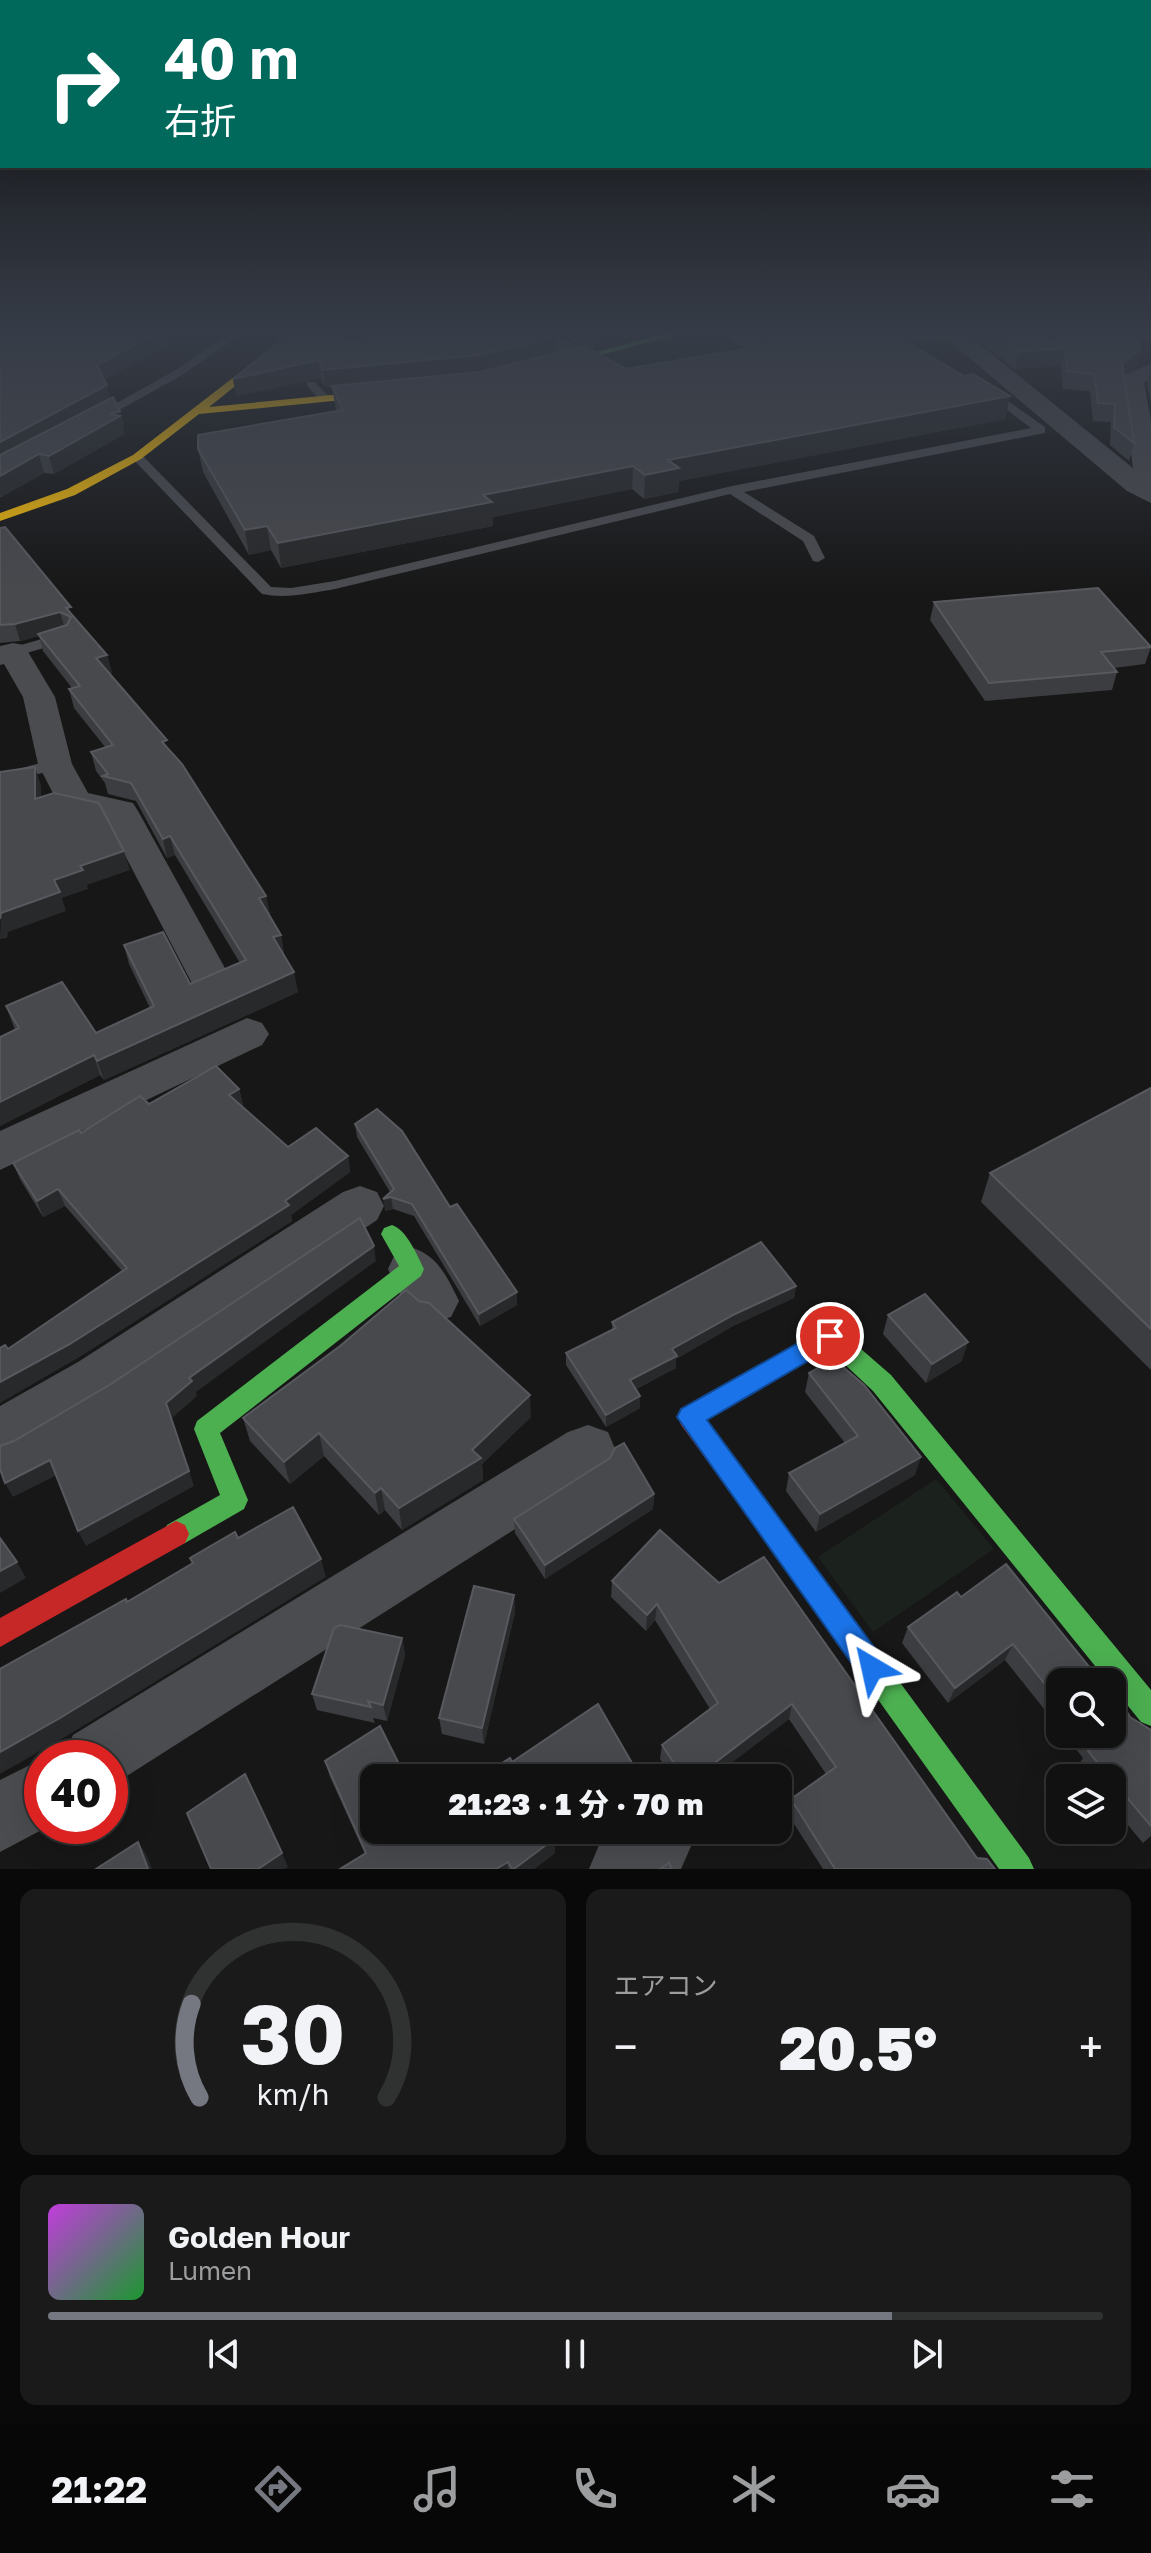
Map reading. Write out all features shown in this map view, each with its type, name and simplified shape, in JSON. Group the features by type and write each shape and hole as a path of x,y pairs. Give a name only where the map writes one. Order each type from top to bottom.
{"street":[{"path":"0,517 83,488 137,457 184,420"},
{"path":"1059,420 1144,490"},
{"path":"1139,420 1147,466 1144,490"},
{"path":"7,654 39,697 55,764 74,801 120,811 210,979"},
{"path":"0,1152 247,1034"},
{"path":"0,1435 97,1379 400,1253"},
{"path":"0,1633 235,1500 206,1429 400,1253"},
{"path":"1018,1869 690,1417 830,1336 882,1383 1151,1712"},
{"path":"125,1740 588,1451"},
{"path":"0,1818 24,1803"}],"lane":[{"path":"82,425 91,420"},
{"path":"137,457 267,591 275,593 335,585 732,490 1041,430 1028,420"},
{"path":"732,490 809,539 818,558"},
{"path":"7,654 66,637"},
{"path":"0,779 55,764"}],"shaded area":[{"path":"936,1479 994,1549 873,1632 818,1557"}],"building":[{"path":"0,420 41,420 0,442"},
{"path":"68,420 113,420 49,456 39,454 0,476 0,455"},
{"path":"284,420 881,420 668,460 679,468 645,475 633,466 483,495 492,502 278,543 267,526 245,530 198,449 198,435"},
{"path":"1114,420 1131,420 1134,443 1114,427"},
{"path":"5,527 71,607 66,608 107,655 96,658 167,740 162,742 182,764 266,896 259,898 281,935 273,937 294,972 97,1061 94,1055 0,1102 0,1037 19,1028 6,1006 62,982 96,1033 154,1006 124,945 163,932 190,984 246,960 170,836 163,839 131,783 103,776 108,774 91,752 113,745 69,689 80,686 38,634 67,625 71,617 60,612 0,625 0,528"},
{"path":"1098,588 1151,647 1101,652 1117,672 989,683 934,602"},
{"path":"35,767 35,799 54,793 99,803 124,851 80,866 83,870 54,880 60,892 1,913 0,919 0,772"},
{"path":"216,1066 239,1089 229,1095 288,1147 316,1128 348,1156 285,1201 289,1205 70,1344 0,1382 0,1348 5,1345 8,1349 127,1268 58,1189 37,1201 13,1163 79,1130 81,1133 140,1096 149,1104"},
{"path":"1151,1088 1151,1329 990,1173"},
{"path":"377,1109 402,1131 450,1207 457,1204 517,1292 479,1314 412,1204 391,1197 383,1199 394,1189 355,1124"},
{"path":"360,1218 374,1246 189,1378 192,1381 166,1403 189,1471 78,1531 50,1460 5,1483 0,1469 0,1446 14,1441 111,1384"},
{"path":"761,1242 796,1286 735,1314 672,1349 677,1356 630,1380 640,1396 606,1415 566,1353 616,1328 612,1322"},
{"path":"406,1290 419,1301 429,1303 530,1395 472,1450 481,1458 399,1508 381,1488 375,1493 319,1433 284,1462 243,1418 340,1346"},
{"path":"925,1294 968,1342 932,1364 888,1315"},
{"path":"834,1359 864,1385 921,1457 820,1514 789,1473 858,1436 809,1373"},
{"path":"624,1443 654,1494 545,1565 514,1519 610,1458 615,1448"},
{"path":"293,1507 321,1559 0,1752 0,1669 126,1599 127,1602 193,1563 190,1558 235,1532 238,1538"},
{"path":"660,1530 719,1583 764,1557 977,1858 987,1859 995,1869 835,1869 792,1798 836,1767 792,1704 713,1764 675,1764 662,1745 718,1703 657,1604 647,1615 612,1581"},
{"path":"0,1538 17,1562 0,1571"},
{"path":"1006,1564 1090,1668 1046,1668 1046,1685 1013,1644 955,1688 908,1627 957,1592 961,1597"},
{"path":"474,1586 514,1595 482,1728 439,1718"},
{"path":"340,1625 402,1638 383,1705 368,1701 371,1707 312,1694 334,1628"},
{"path":"598,1704 633,1764 501,1764 510,1758 512,1762"},
{"path":"1126,1710 1130,1717 1151,1730 1151,1826 1126,1797 1126,1764 1099,1764 1088,1751 1092,1748 1126,1748"},
{"path":"380,1726 399,1764 360,1764 360,1840 325,1761"},
{"path":"245,1774 282,1853 258,1869 211,1869 187,1813"},
{"path":"138,1842 148,1869 96,1869"},
{"path":"362,1844 547,1844 514,1869 508,1862 496,1869 340,1869 366,1853"}],"traffic: fast":[{"path":"176,1534 235,1500 206,1429 413,1269 392,1234"},
{"path":"830,1336 882,1383 1151,1712"},
{"path":"726,1466 1018,1869"}],"traffic: slow":[{"path":"0,517 71,492 137,457 184,420"}],"traffic: jam":[{"path":"726,1466 690,1417 830,1336"},
{"path":"0,1633 176,1534"}],"route":[{"path":"830,1336 690,1417 872,1668"}]}
